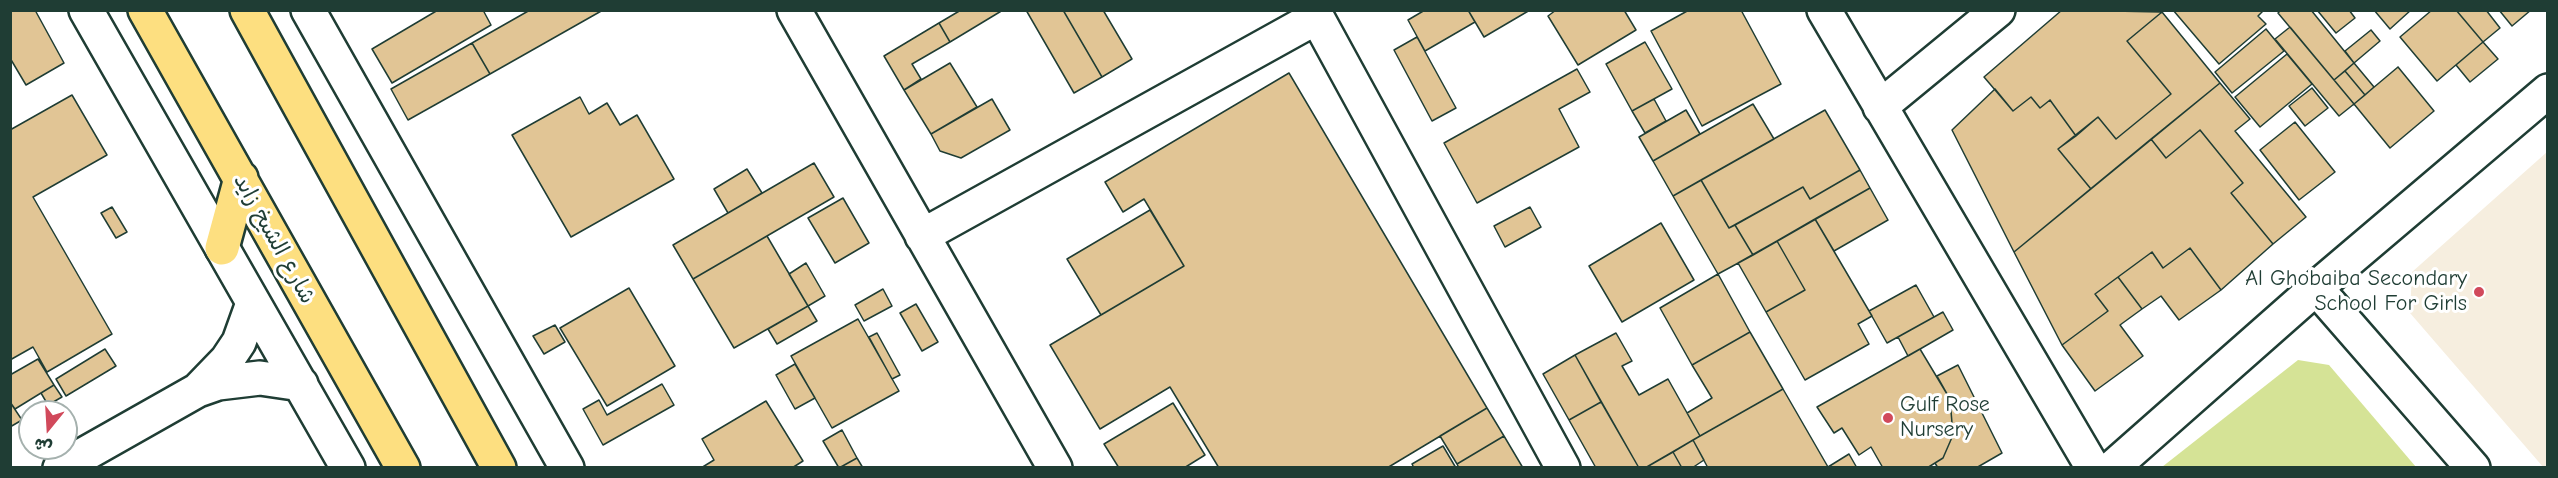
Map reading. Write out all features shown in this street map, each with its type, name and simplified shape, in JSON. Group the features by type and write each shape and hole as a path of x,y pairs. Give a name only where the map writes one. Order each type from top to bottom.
{"main road":[{"name":"شارع الشيخ زايد","path":"145,10 403,468"},
{"path":"247,10 499,468"},
{"path":"222,249 241,178"}],"street":[{"path":"86,10 348,468"},
{"path":"308,10 567,468"},
{"path":"794,10 1055,468"},
{"path":"1824,10 2093,468"},
{"path":"1880,107 1998,10"},
{"path":"922,236 1315,14 1563,468"},
{"path":"2112,468 2316,288 2547,91"},
{"path":"2316,288 2473,468"},
{"path":"198,390 227,360 238,342 253,303"},
{"path":"60,468 198,390 218,383 260,378 301,384"}],"shaded area":[{"name":"Al Ghobaiba Secondary School For Girls","path":"2547,152 2548,467 2544,468 2410,313 2412,272"}],"green space":[{"path":"2298,360 2329,365 2416,467 2162,467"}],"building":[{"path":"10,10 35,10 64,63 26,85 10,58"},
{"path":"438,10 483,10 491,25 392,83 372,49"},
{"path":"530,10 603,10 490,74 472,43"},
{"path":"961,10 1003,10 950,42 939,23"},
{"path":"1026,10 1063,10 1102,77 1074,93"},
{"path":"1063,10 1103,10 1132,59 1102,77"},
{"path":"1425,10 1468,10 1475,22 1425,51 1408,20"},
{"path":"1468,10 1530,10 1484,37"},
{"path":"1556,10 1624,10 1636,30 1578,65 1548,16"},
{"path":"1689,10 1741,10 1781,84 1702,126 1651,31"},
{"path":"2062,10 2162,12 2127,41 2171,94 2116,139 2098,117 2076,136 2050,100 2040,108 2031,97 2013,111 1984,77"},
{"path":"2173,10 2264,10 2258,16 2266,24 2219,64"},
{"path":"2281,10 2311,10 2354,63 2334,80 2278,13"},
{"path":"2317,10 2349,10 2355,18 2336,33"},
{"path":"2374,10 2411,10 2390,29"},
{"path":"2432,10 2456,10 2483,42 2437,81 2400,37"},
{"path":"2456,10 2486,10 2500,28 2483,42"},
{"path":"2499,10 2531,10 2512,26"},
{"path":"2162,12 2220,83 2091,189 2058,149 2098,117 2116,139 2171,94 2127,41"},
{"path":"939,23 950,42 912,64 921,79 904,90 884,56"},
{"path":"2290,27 2354,104 2339,116 2275,39"},
{"path":"2266,29 2284,51 2232,93 2215,72"},
{"path":"2371,30 2380,41 2354,63 2345,51"},
{"path":"1417,37 1456,108 1432,121 1394,50"},
{"path":"1645,42 1672,89 1632,111 1606,64"},
{"path":"2483,42 2498,59 2470,82 2456,65"},
{"path":"472,43 490,74 408,120 391,89"},
{"path":"2287,54 2312,84 2260,127 2235,97"},
{"path":"950,63 977,107 931,134 904,90"},
{"path":"2354,63 2374,87 2365,95 2345,71"},
{"path":"2398,67 2434,111 2390,148 2354,104"},
{"path":"1577,69 1590,92 1559,109 1579,147 1477,203 1444,143"},
{"path":"2345,71 2365,95 2354,104 2334,80"},
{"path":"1289,73 1487,408 1387,468 1219,468 1170,387 1100,429 1050,345 1184,266 1144,199 1123,212 1105,182"},
{"path":"2220,83 2250,119 2235,131 2306,217 2273,244 2231,193 2243,183 2200,130 2166,158 2151,139"},
{"path":"2312,88 2328,108 2305,126 2289,106"},
{"path":"1995,89 2013,111 2031,97 2040,108 2050,100 2076,136 2058,149 2091,189 2014,252 1952,130"},
{"path":"72,95 107,155 33,197 112,334 47,372 33,347 10,360 10,130"},
{"path":"580,97 589,114 607,103 620,125 637,115 674,179 571,237 512,135"},
{"path":"992,99 1010,130 961,158 940,151 931,134"},
{"path":"1654,99 1666,121 1645,133 1632,111"},
{"path":"1753,104 1774,139 1673,196 1653,161"},
{"path":"1686,110 1700,134 1653,161 1639,137"},
{"path":"1825,110 1860,170 1810,199 1803,187 1729,228 1701,180"},
{"path":"2295,122 2335,172 2299,200 2260,150"},
{"path":"2200,130 2243,183 2231,193 2273,244 2221,290 2190,248 2163,268 2152,252 2095,294 2108,311 2062,345 2014,252 2151,139 2166,158"},
{"path":"814,163 834,197 693,279 673,245"},
{"path":"747,169 762,193 728,213 714,189"},
{"path":"1860,170 1870,188 1753,255 1735,225 1803,187 1810,199"},
{"path":"1701,180 1729,228 1735,225 1753,255 1718,274 1673,196"},
{"path":"1870,188 1888,220 1834,251 1815,219"},
{"path":"843,198 869,243 835,263 808,218"},
{"path":"112,207 127,232 116,238 101,213"},
{"path":"1530,207 1541,227 1505,247 1494,226"},
{"path":"1150,210 1184,266 1101,315 1067,259"},
{"path":"1815,219 1872,316 1858,324 1869,344 1805,380 1766,312 1805,290 1777,241"},
{"path":"1661,223 1694,280 1622,322 1589,266"},
{"path":"767,236 808,306 734,348 693,279"},
{"path":"1777,241 1805,290 1766,312 1738,263"},
{"path":"2190,248 2221,290 2179,320 2161,296 2142,309 2118,277 2152,252 2163,268"},
{"path":"806,263 825,296 808,306 789,274"},
{"path":"1718,274 1750,332 1692,365 1660,308"},
{"path":"2118,277 2142,309 2120,325 2143,356 2095,391 2062,345 2108,311 2095,294"},
{"path":"1916,285 1934,317 1887,343 1869,311"},
{"path":"629,288 675,366 607,406 560,328"},
{"path":"883,289 892,306 864,321 855,305"},
{"path":"916,304 938,342 922,351 900,313"},
{"path":"808,306 817,321 777,344 768,329"},
{"path":"1943,312 1953,330 1908,356 1898,337"},
{"path":"858,319 899,391 832,428 791,356"},
{"path":"555,325 565,342 544,354 533,336"},
{"path":"1750,332 1783,389 1700,436 1687,413 1712,398 1692,365"},
{"path":"877,333 900,375 892,379 869,337"},
{"path":"1616,333 1632,361 1622,366 1639,395 1668,379 1700,436 1645,468 1639,468 1575,355"},
{"path":"105,349 116,366 66,396 56,379"},
{"name":"Gulf Rose Nursery","path":"1920,349 1950,399 1953,435 1943,458 1927,468 1883,468 1871,447 1859,455 1842,428 1834,433 1817,407"},
{"path":"1575,355 1601,402 1569,420 1543,374"},
{"path":"38,359 54,385 30,400 18,400 18,407 15,409 10,402 10,375"},
{"path":"795,364 815,398 795,409 776,375"},
{"path":"1958,365 2002,453 1976,468 1938,468 1935,463 1943,458 1953,435 1950,399 1937,376"},
{"path":"662,384 674,405 603,445 583,409 599,400 607,415"},
{"path":"54,385 62,397 57,400 45,400 41,393"},
{"path":"1783,389 1828,467 1708,468 1693,440"},
{"path":"766,401 803,461 792,468 701,468 714,460 702,439"},
{"path":"10,402 18,414 18,422 10,427"},
{"path":"1601,402 1639,468 1596,468 1569,420"},
{"path":"1173,403 1205,455 1184,468 1119,468 1104,444"},
{"path":"1487,408 1504,436 1457,464 1440,436"},
{"path":"842,430 857,458 839,468 823,441"},
{"path":"1504,436 1523,468 1459,468 1457,464"},
{"path":"1693,440 1704,460 1692,468 1682,468 1673,452"},
{"path":"1443,446 1456,468 1414,468 1412,464"},
{"path":"1673,452 1682,468 1645,468"},
{"path":"1849,454 1857,468 1828,468 1828,467"},
{"path":"857,458 863,468 839,468"}],"place":[{"name":"Al Ghobaiba Secondary School For Girls","path":"2479,292"},
{"name":"Gulf Rose Nursery","path":"1888,418"}]}
